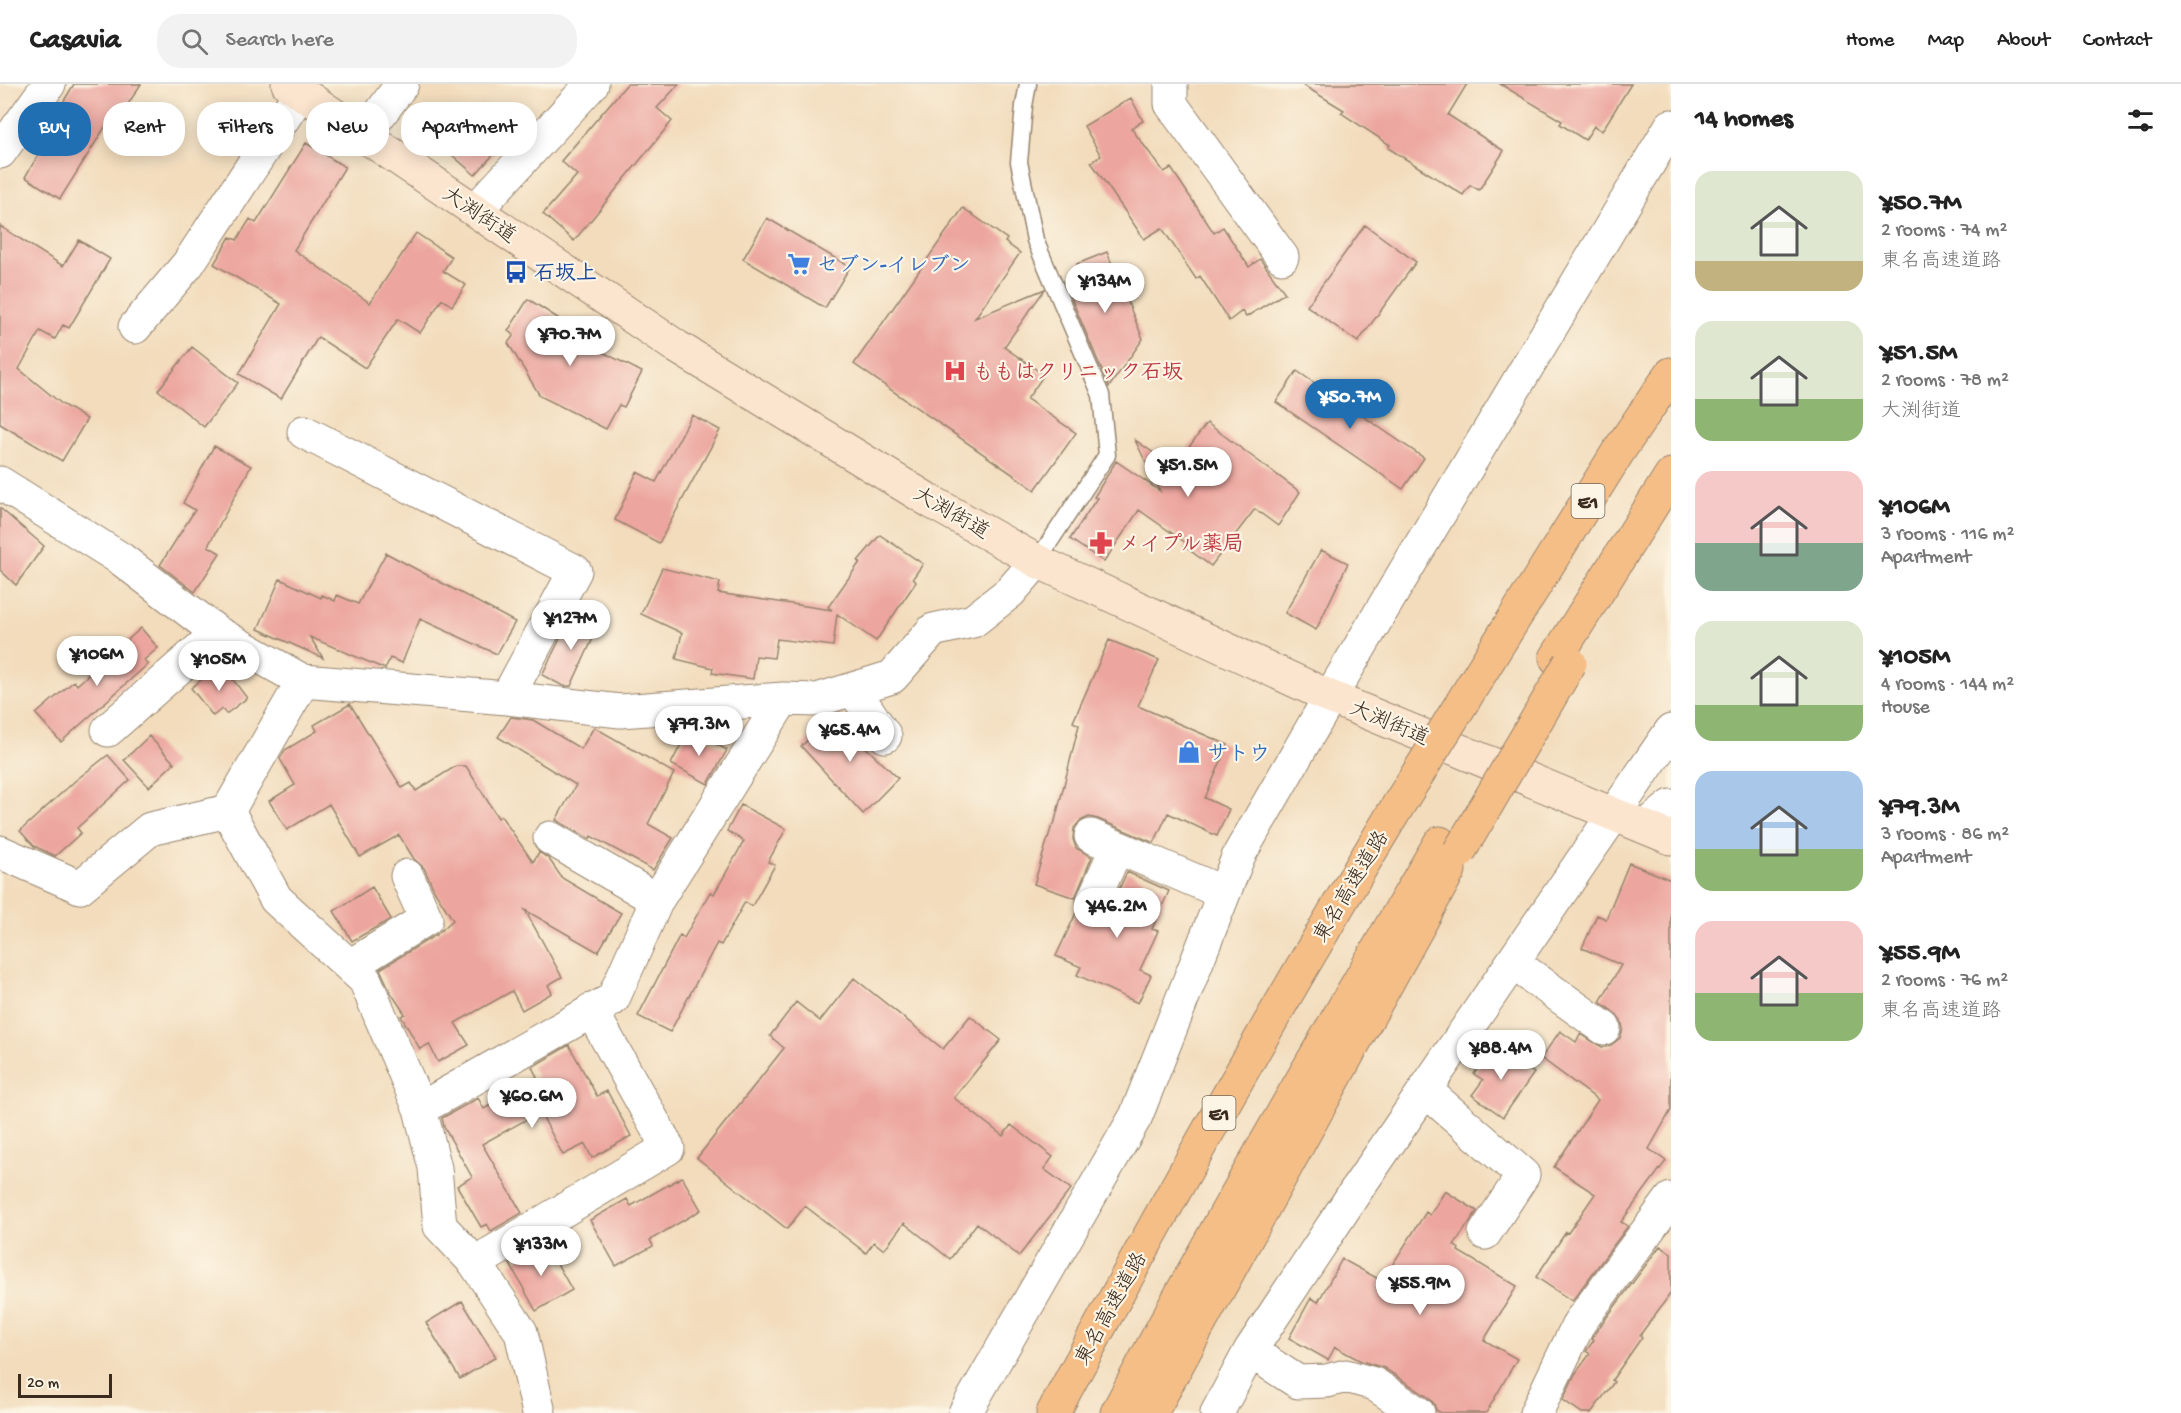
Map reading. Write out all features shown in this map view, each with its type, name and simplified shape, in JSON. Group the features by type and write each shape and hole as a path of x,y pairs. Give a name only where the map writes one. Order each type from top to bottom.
{"highway":[{"name":"東名高速道路","path":"1053,1413 1126,1278 1303,964 1391,817 1618,452 1671,374"},
{"path":"1117,1413 1200,1260 1328,1034 1449,848 1563,661 1649,508 1671,475"},
{"path":"1151,1413 1449,848"}],"street":[{"path":"0,152 50,84"},
{"path":"388,102 402,84"},
{"path":"476,210 592,84"},
{"path":"1171,84 1171,104 1282,257"},
{"path":"135,327 188,264 294,89"},
{"name":"大渕街道","path":"294,89 313,102"},
{"path":"964,1413 1136,1116 1239,855 1330,697 1671,126"},
{"name":"大渕街道","path":"389,153 677,347 930,501 1037,561 1330,697 1658,832"},
{"path":"304,432 575,571 507,698"},
{"path":"0,483 121,559 218,633 303,681 507,698 620,711 783,699 817,700 892,677 933,630 973,621 1010,592 1037,561"},
{"path":"108,730 218,633"},
{"path":"0,852 80,887 150,829 228,812 303,681"},
{"path":"853,689 885,736"},
{"path":"420,1109 613,999 657,900 783,699"},
{"path":"1217,1413 1250,1351 1357,1189 1671,731"},
{"path":"1658,832 1671,806"},
{"path":"228,812 276,900 365,980 420,1109 435,1168 440,1226 476,1263 521,1332 539,1413"},
{"path":"550,838 657,900"},
{"path":"1094,901 1104,841 1224,893"},
{"path":"350,966 426,919 407,876"},
{"path":"1514,963 1604,1028"},
{"path":"476,1263 668,1148 591,1010"},
{"path":"1425,1090 1523,1174 1485,1233"},
{"path":"1536,1413 1579,1323 1671,1199"},
{"path":"1250,1351 1298,1383 1327,1381 1346,1376 1374,1384 1418,1413"}],"lane":[{"path":"1028,84 1019,162 1035,240 1101,395 1107,455 1037,561"}],"building":[{"path":"74,84 141,84 129,102 103,102 103,130 91,149 91,102 63,102"},
{"path":"627,84 679,84 657,108 672,121 574,241 543,214 577,175 561,161"},
{"path":"1301,84 1467,84 1448,115 1504,151 1479,190 1470,185 1463,195 1388,148 1390,145 1341,113 1344,110"},
{"path":"1500,84 1631,84 1602,131 1594,126 1585,140 1560,124 1562,121"},
{"path":"1131,98 1143,121 1131,128 1164,172 1171,168 1214,233 1223,227 1249,267 1260,259 1285,293 1246,317 1242,311 1229,321 1200,276 1196,279 1162,228 1144,239 1091,162 1101,156 1084,126"},
{"path":"306,143 306,156 327,156 345,167 294,250 370,303 416,233 452,257 443,271 466,285 452,306 442,299 420,333 398,319 365,368 318,337 281,399 239,374 281,304 214,264 230,237 237,240 250,219 256,223"},
{"path":"38,156 87,156 60,199 25,177"},
{"path":"453,156 492,156 475,175"},
{"path":"963,208 1007,239 1005,242 1020,253 975,318 1045,289 1004,347 1044,375 1027,399 1076,433 1035,490 854,364"},
{"path":"767,218 850,267 825,308 743,259"},
{"path":"1365,225 1416,262 1358,342 1307,306"},
{"path":"0,226 63,266 79,240 110,259 69,328 63,325 55,339 40,331 19,369 63,405 87,419 62,461 0,424"},
{"path":"1107,252 1143,339 1109,387 1064,281 1081,273 1077,264"},
{"path":"528,299 575,329 571,336 642,372 624,407 619,405 606,429 540,396 508,343 514,335 508,331"},
{"path":"192,347 238,383 204,427 158,390"},
{"path":"1297,371 1424,458 1403,489 1276,402"},
{"path":"692,415 720,430 659,543 615,520 637,472 656,482"},
{"path":"1207,423 1300,492 1278,526 1255,509 1211,566 1184,546 1186,543 1139,510 1104,562 1070,539 1097,498 1094,497 1116,461 1160,491 1135,440 1174,467"},
{"path":"214,446 251,466 208,546 220,553 195,592 160,565 195,510 183,503"},
{"path":"0,508 44,546 16,585 0,570"},
{"path":"880,535 923,564 913,578 916,582 876,641 837,614 833,646 777,639 774,658 756,656 753,679 712,673 713,668 676,659 682,633 641,614 662,568 720,582 718,593 832,610 828,607 860,562 858,561"},
{"path":"1321,550 1348,563 1316,630 1285,613"},
{"path":"386,553 515,622 497,654 420,619 402,663 390,658 385,669 310,637 323,658 258,629 280,579 321,598 322,595 335,601 337,595 358,604"},
{"path":"577,612 600,623 571,686 563,686 542,675 563,633 566,635"},
{"path":"141,628 158,648 144,660 148,664 61,742 36,714 74,681 77,685"},
{"path":"1109,640 1159,660 1138,706 1228,745 1205,798 1229,809 1217,836 1168,813 1154,843 1098,819 1089,817 1080,821 1074,828 1073,839 1076,848 1092,857 1075,898 1034,884 1052,825 1054,825 1079,725 1073,722"},
{"path":"221,664 247,698 226,714 222,709 213,716 191,688"},
{"path":"350,704 402,788 411,783 416,791 456,766 466,766 498,818 501,816 533,862 539,852 549,859 562,878 621,913 598,952 525,910 562,977 548,985 552,993 522,1010 512,991 455,1023 469,1045 438,1062 429,1044 420,1049 401,1016 405,1014 391,993 380,969 436,935 453,920 434,890 424,868 414,859 399,835 360,857 329,804 287,830 269,801 295,785 280,759 285,750 317,731 314,725"},
{"path":"839,713 863,739 860,742 898,778 863,814 801,746"},
{"path":"511,717 533,720 581,749 594,727 674,773 648,824 673,838 653,870 591,836 590,839 556,820 576,785 498,737"},
{"path":"689,729 727,750 708,784 671,764"},
{"path":"149,736 174,763 149,787 124,760"},
{"path":"108,755 130,780 77,828 81,833 55,856 34,846 20,831 76,780"},
{"path":"741,805 786,829 768,862 775,865 752,906 745,902 721,945 717,943 670,1032 638,1016 680,935 684,938 710,892 714,894 744,841 727,831"},
{"path":"1629,863 1671,880 1671,1110 1649,1149 1666,1161 1621,1222 1628,1226 1572,1301 1536,1277 1595,1194 1554,1167 1598,1100 1541,1058 1560,1031 1576,1042 1580,1034 1602,1047 1611,1045 1620,1038 1623,1029 1621,1020 1600,1002 1621,965 1582,948 1597,915 1606,919"},
{"path":"1127,872 1169,891 1152,929 1158,931 1140,970 1151,975 1138,1003 1077,975 1081,967 1056,956 1077,911 1086,918 1096,920 1104,916 1110,909"},
{"path":"372,887 391,919 352,941 334,911"},
{"path":"854,978 943,1049 970,1016 1001,1040 954,1098 1003,1136 1011,1125 1053,1157 1044,1169 1071,1189 1019,1256 977,1223 950,1259 904,1223 884,1250 874,1242 866,1253 805,1206 787,1229 697,1158 784,1048 770,1036 796,1002 820,1021"},
{"path":"569,1045 597,1096 607,1091 631,1136 592,1158 585,1144 563,1155 540,1112 482,1144 522,1213 491,1231 487,1224 481,1227 457,1186 472,1177 444,1127 442,1118 478,1098 484,1109 537,1077 532,1067"},
{"path":"1494,1045 1534,1073 1503,1117 1472,1095 1483,1080 1474,1074"},
{"path":"682,1177 701,1210 650,1240 653,1246 616,1266 590,1220 627,1199 631,1206"},
{"path":"1445,1191 1477,1211 1454,1245 1459,1249 1458,1251 1517,1286 1484,1340 1517,1359 1486,1413 1441,1413 1436,1410 1428,1397 1384,1368 1361,1361 1335,1347 1328,1360 1289,1338 1311,1298 1318,1302 1342,1259 1382,1281 1426,1212 1430,1215"},
{"path":"546,1244 572,1290 536,1311 510,1264"},
{"path":"1660,1246 1671,1253 1671,1293 1640,1335 1642,1337 1612,1380 1614,1382 1591,1413 1582,1413 1563,1400 1575,1374 1590,1354 1586,1351 1594,1340 1592,1339 1595,1333"},
{"path":"462,1301 496,1357 460,1379 426,1323"}],"place":[{"name":"セブン-イレブン","path":"799,264"},
{"name":"石坂上","path":"516,272"},
{"name":"ももはクリニック石坂","path":"955,371"},
{"name":"メイプル薬局","path":"1101,543"},
{"name":"サトウ","path":"1189,752"}]}
